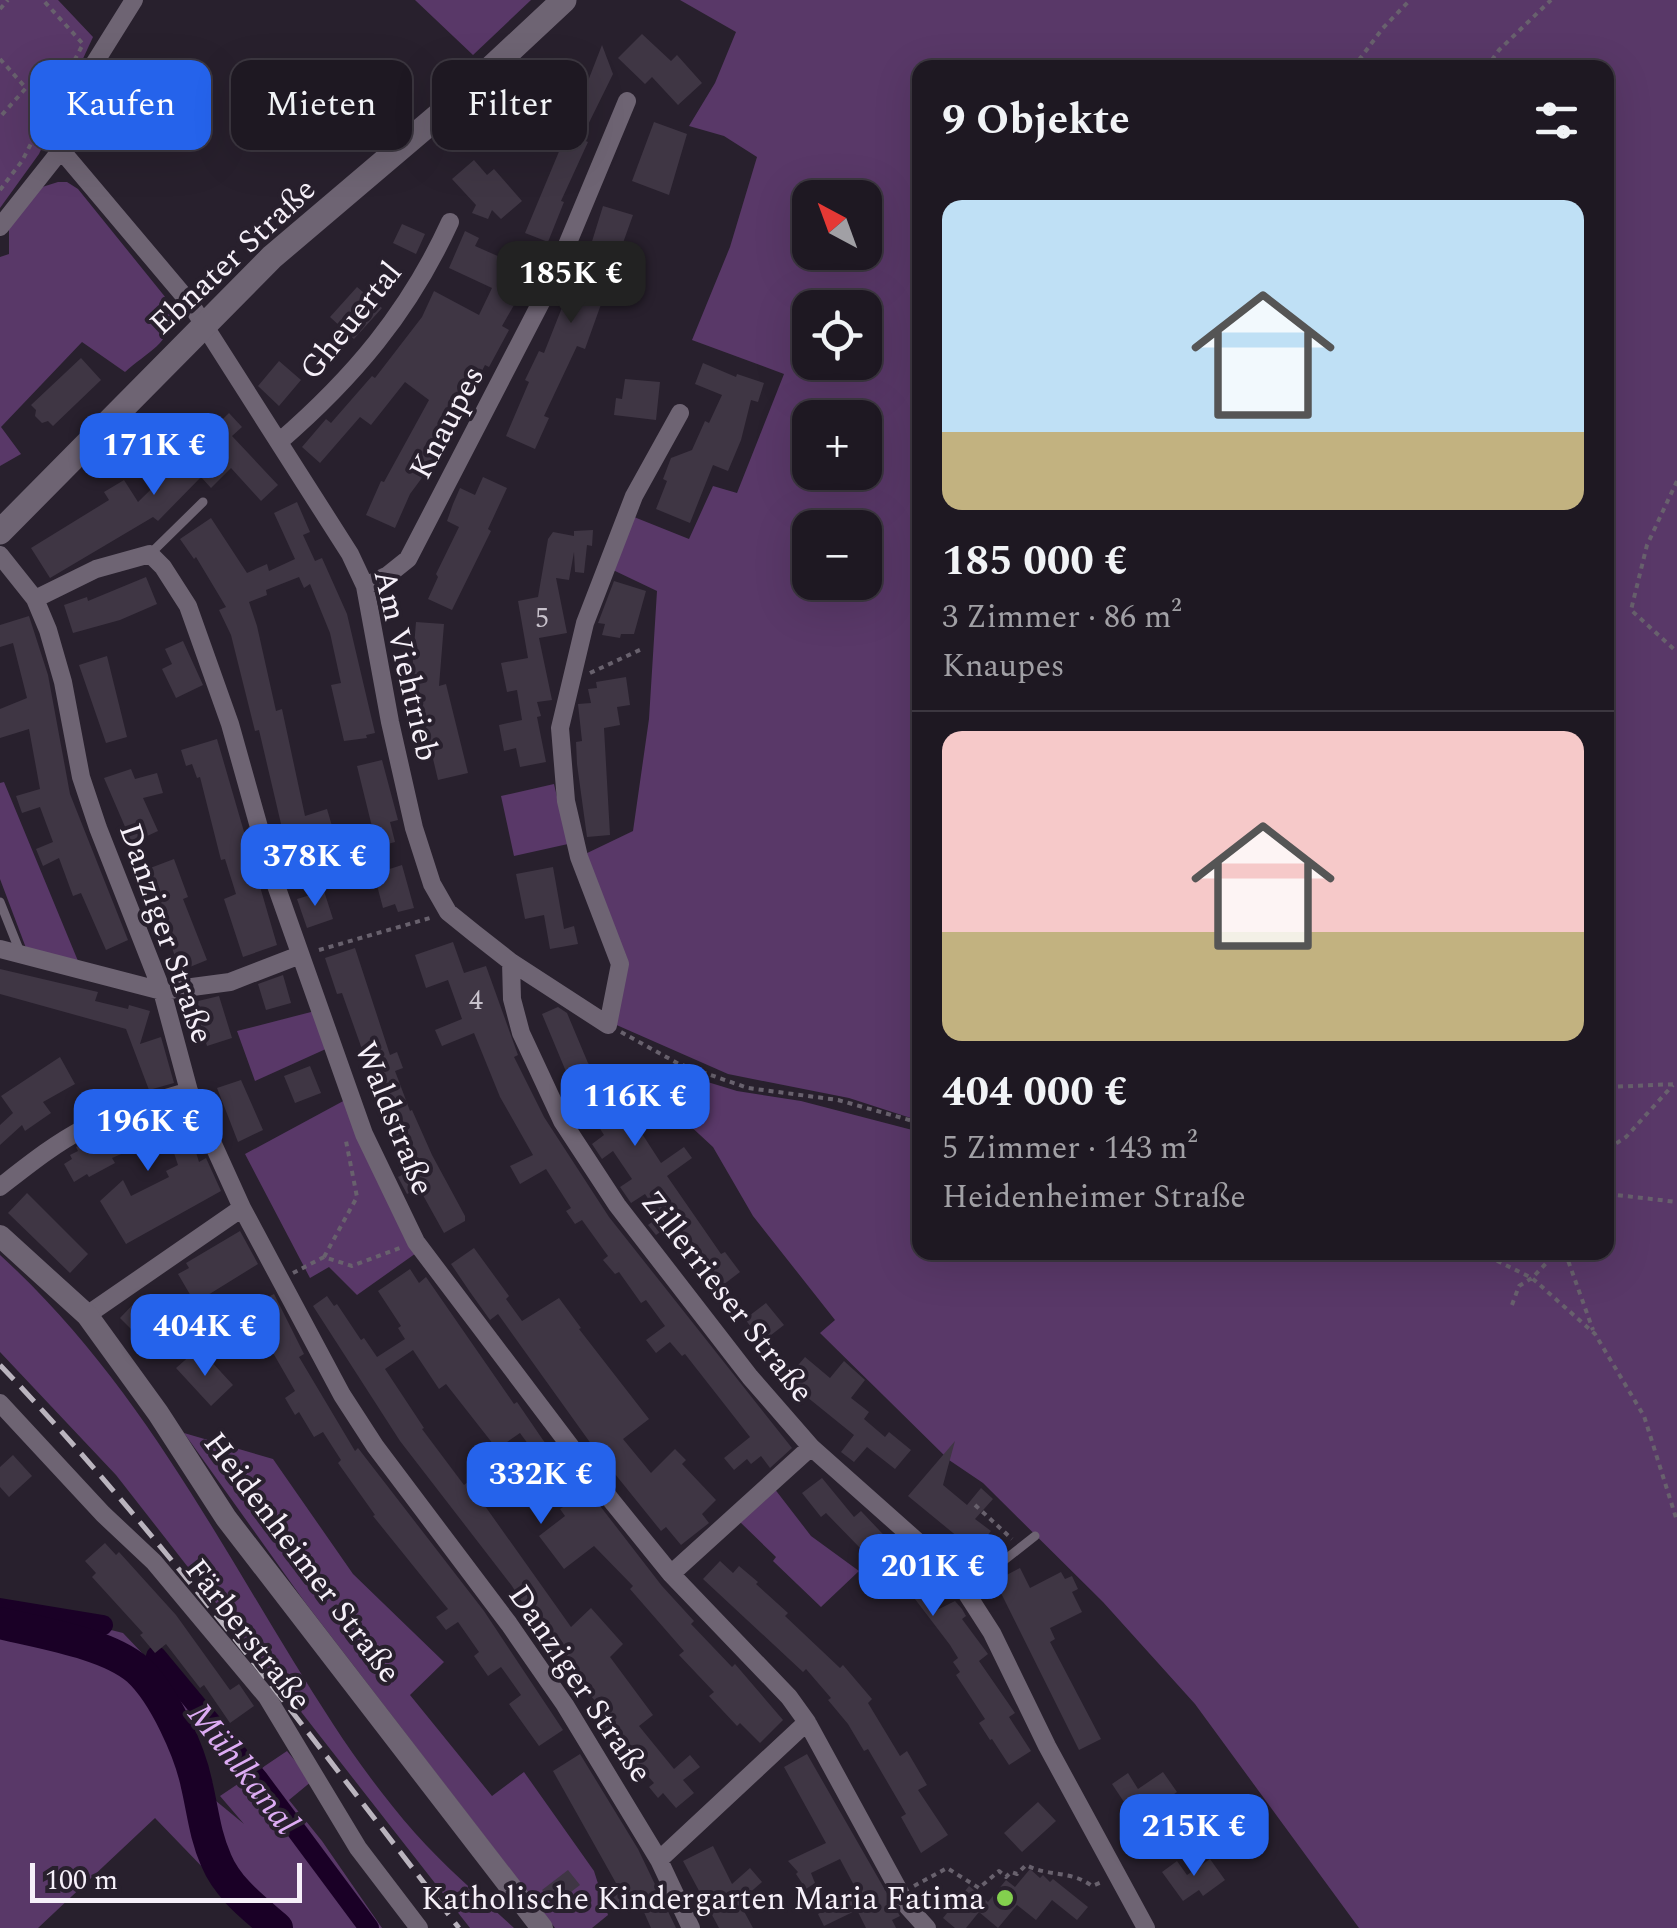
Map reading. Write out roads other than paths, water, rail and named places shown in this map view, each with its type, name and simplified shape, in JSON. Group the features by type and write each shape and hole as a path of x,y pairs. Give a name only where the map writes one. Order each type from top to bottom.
{"main road":[{"name":"Ebnater Straße","path":"0,532 272,258 458,100 564,0"}],"street":[{"path":"96,60 134,0"},
{"name":"Knaupes","path":"365,586 408,559 539,309 627,101"},
{"path":"0,227 61,150"},
{"name":"Am Viehtrieb","path":"61,150 205,325 350,554 365,586 414,828 432,884 448,912 511,962 608,1025 620,964 578,857 566,801 560,728 585,622 634,496 680,413"},
{"name":"Gheuertal","path":"279,442 318,408 398,316 428,271 450,222"},
{"path":"35,599 96,569 150,554"},
{"name":"Waldstraße","path":"150,554 164,567 188,606 230,724 273,877 360,1125 416,1242 568,1445 671,1574 788,1697 806,1722 901,1893 927,1928"},
{"name":"Danziger Straße","path":"0,555 35,599 63,682 82,777 98,828 162,991 189,1091 242,1208 350,1408 565,1704 659,1860 691,1928"},
{"path":"0,949 162,991 230,982 300,955"},
{"name":"Zillerrieser Straße","path":"511,962 512,999 521,1033 562,1121 617,1206 693,1305 812,1447 928,1551 965,1591 992,1634 1046,1746 1146,1928"},
{"path":"0,1187 83,1129 189,1091"},
{"path":"87,1314 242,1208"},
{"name":"Heidenheimer Straße","path":"0,1236 87,1314 226,1518 542,1928"},
{"name":"Färberstraße","path":"0,1403 103,1514 154,1562 267,1697 358,1848 417,1927"},
{"name":"Zillerrieser Straße","path":"671,1574 812,1447"},
{"path":"659,1860 806,1722"}],"lane":[{"path":"150,554 203,502"},
{"path":"0,902 22,954"},
{"path":"965,1591 1035,1536"}],"waterway":[{"name":"Mühlkanal","path":"0,1608 103,1625"},
{"path":"0,1623 109,1653 148,1680 175,1724 188,1756 209,1842 221,1870 242,1897 277,1928"},
{"name":"Mühlkanal","path":"156,1656 259,1780 369,1928"}],"railway":[{"path":"0,1365 179,1570 459,1928"}],"place":[{"name":"Katholische Kindergarten Maria Fatima","path":"1005,1898"}]}
